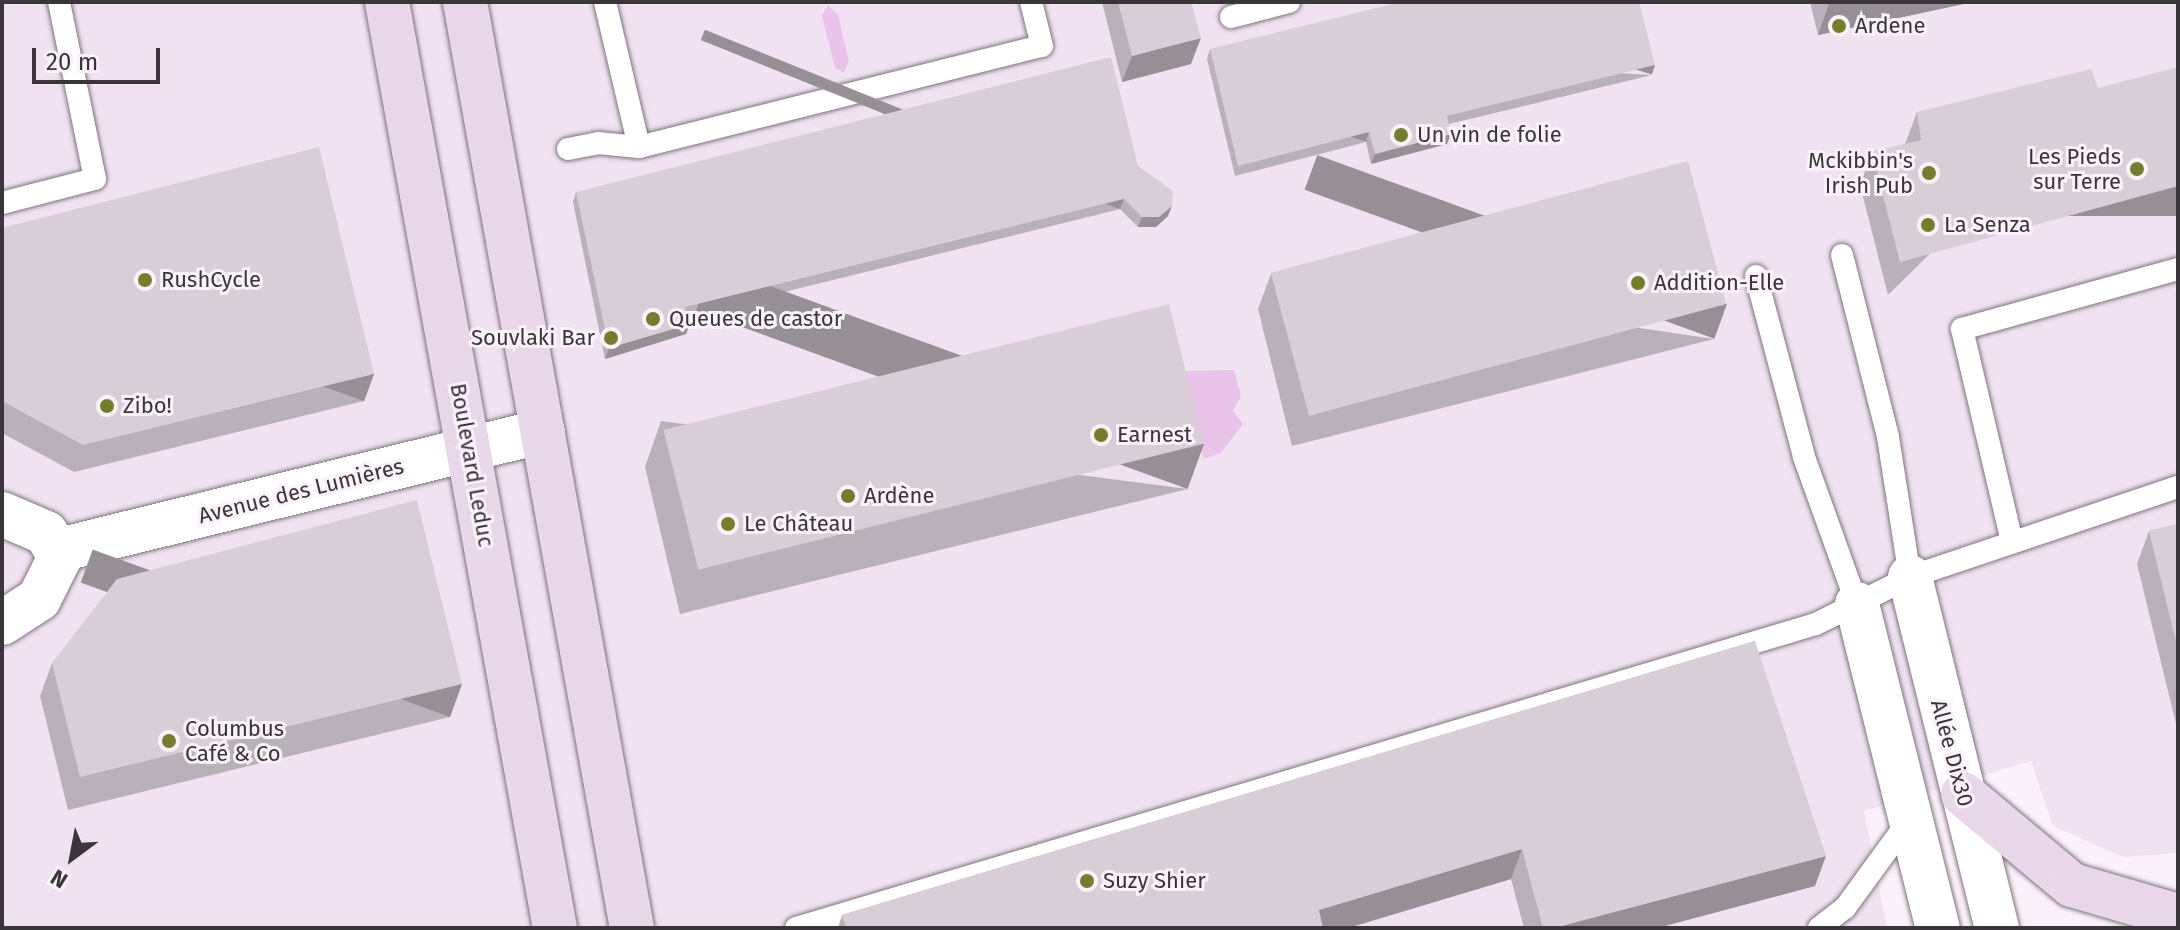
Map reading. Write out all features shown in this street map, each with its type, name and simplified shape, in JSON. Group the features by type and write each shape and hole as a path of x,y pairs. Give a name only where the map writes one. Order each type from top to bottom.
{"street":[{"name":"Boulevard Leduc","path":"387,2 555,928"},
{"path":"465,2 632,928"},
{"name":"Avenue des Lumières","path":"59,550 543,431"},
{"path":"2,514 35,525 59,550 39,599 2,623"},
{"name":"Allée Dix30","path":"1910,577 1997,928"},
{"path":"1857,604 1938,928"},
{"path":"1963,794 2072,885 2178,916"}],"lane":[{"path":"2,203 95,179 59,2"},
{"path":"605,2 639,147"},
{"path":"568,149 598,143 639,147 1042,46 1031,2"},
{"path":"1231,17 1289,2"},
{"path":"1842,255 1888,437 1910,577"},
{"path":"2012,542 1962,329 2178,269"},
{"path":"1756,276 1804,457 1857,604"},
{"path":"796,928 1816,624 1910,577 2178,487"},
{"path":"1819,928 1845,908 1910,819"}],"shaded area":[{"path":"2,2 2178,2 2178,853 2123,857 2053,826 2031,761 1864,811 1887,928 2,928"},
{"path":"828,5 838,15 849,61 844,73 835,68 822,16"},
{"path":"1234,370 1241,396 1233,411 1243,424 1221,453 1204,459 1181,371"}],"building":[{"path":"1118,2 1191,2 1201,38 1132,56"},
{"path":"1400,2 1639,2 1655,65 1447,116 1451,134 1375,154 1369,132 1238,166 1210,49"},
{"path":"1111,57 1138,166 1173,191 1172,206 1159,217 1142,217 1124,199 685,307 690,324 609,348 576,192"},
{"path":"2178,67 2178,186 1900,262 1872,152 1921,140 1917,112 2091,69 2098,88"},
{"path":"319,147 374,374 83,445 2,401 2,228"},
{"path":"1688,161 1726,304 1309,416 1271,273"},
{"path":"1169,304 1204,444 698,570 663,430"},
{"path":"417,500 462,684 80,777 52,663 117,579"},
{"path":"2178,524 2178,650 2149,531"},
{"path":"1755,641 1826,856 1554,928 1543,928 1522,849 1319,910 1323,928 846,928 842,915"}],"place":[{"name":"Ardene","path":"1839,26"},
{"name":"Un vin de folie","path":"1401,135"},
{"name":"Les Pieds sur Terre","path":"2137,169"},
{"name":"Mckibbin's Irish Pub","path":"1929,173"},
{"name":"La Senza","path":"1928,225"},
{"name":"RushCycle","path":"145,280"},
{"name":"Addition-Elle","path":"1638,283"},
{"name":"Queues de castor","path":"653,319"},
{"name":"Souvlaki Bar","path":"611,338"},
{"name":"Zibo!","path":"107,406"},
{"name":"Earnest","path":"1101,435"},
{"name":"Ardène","path":"848,496"},
{"name":"Le Château","path":"728,524"},
{"name":"Columbus Café & Co","path":"169,741"},
{"name":"Suzy Shier","path":"1087,881"}]}
